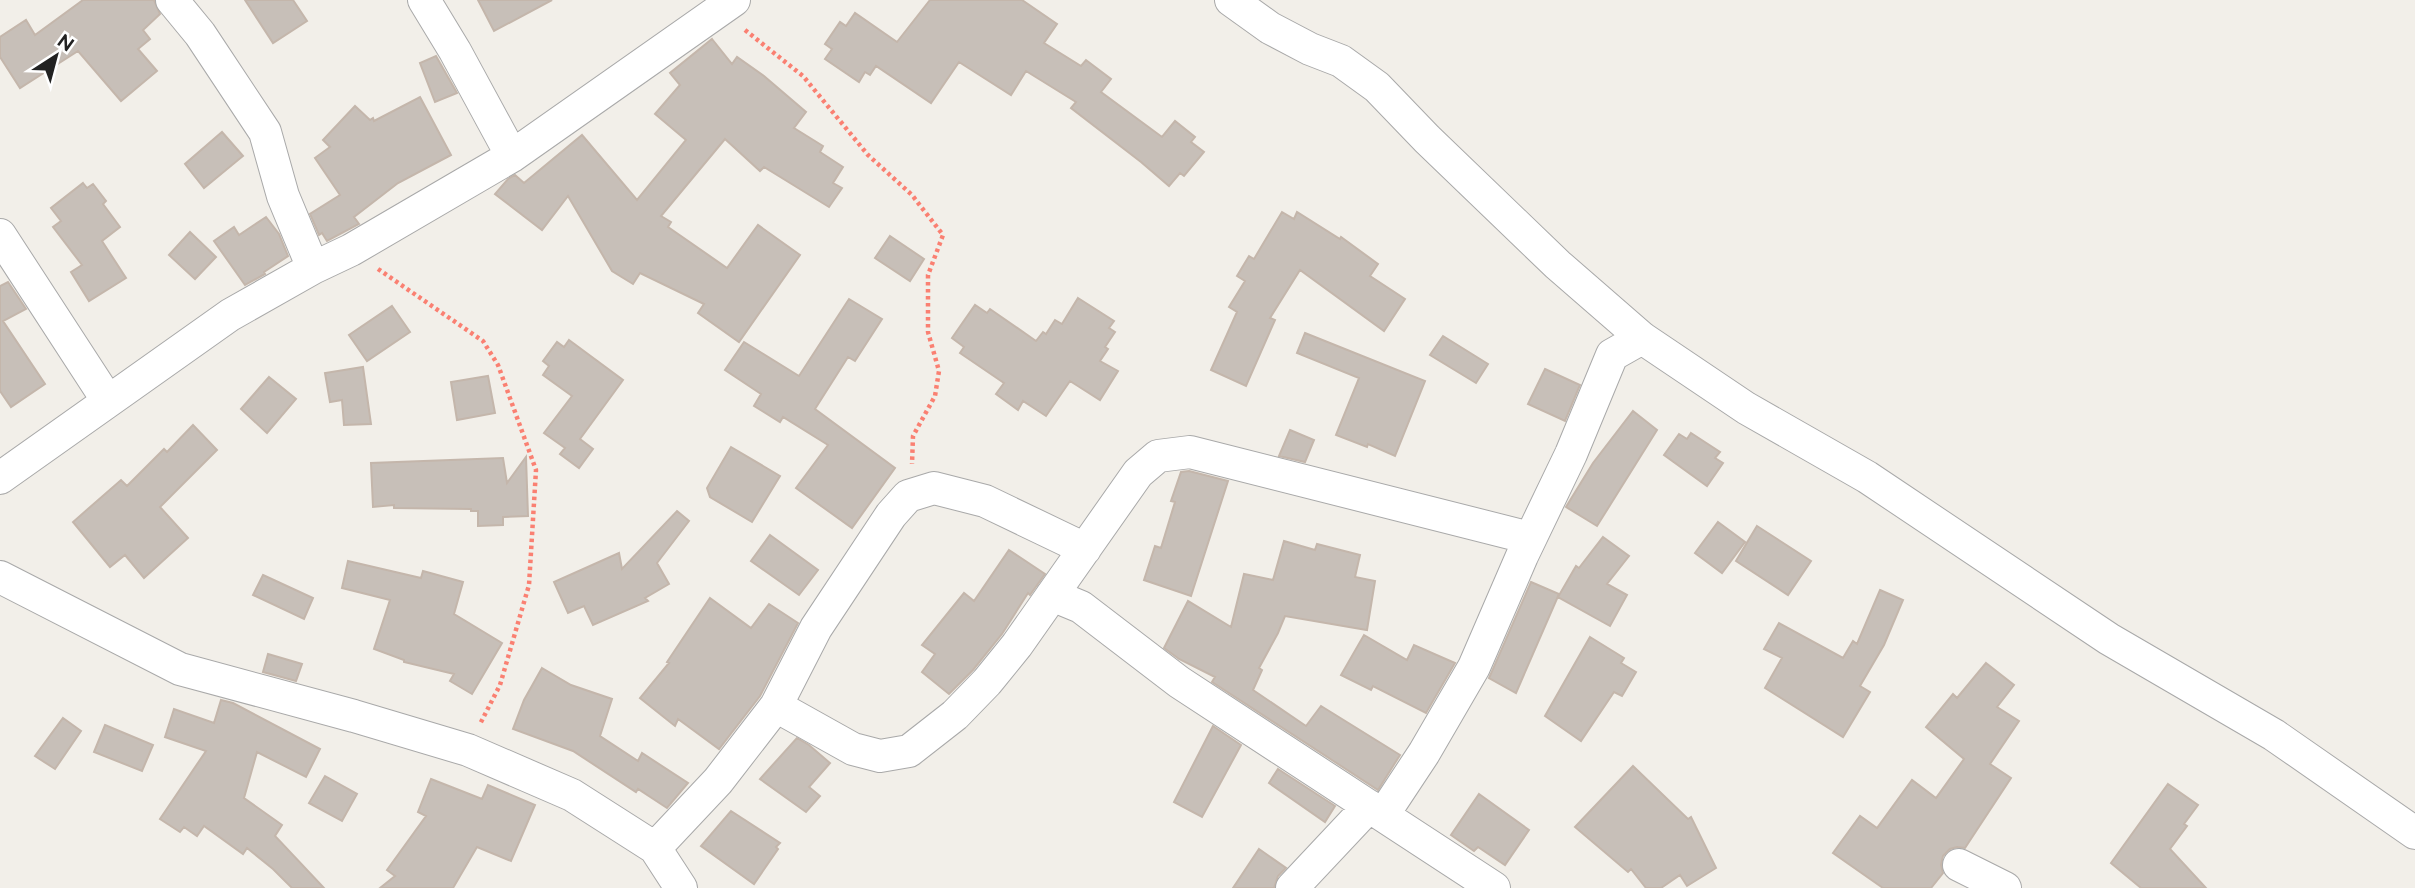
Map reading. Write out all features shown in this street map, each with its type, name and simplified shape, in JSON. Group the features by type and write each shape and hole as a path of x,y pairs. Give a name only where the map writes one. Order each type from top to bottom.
{"street":[{"path":"173,0 200,34 265,132 283,196 313,268"},
{"path":"424,0 512,156"},
{"path":"1231,0 1270,28 1310,49 1341,61 1377,87 1558,265 1642,338 1746,408 1867,477 2109,639 2274,735 2415,833"},
{"path":"0,478 230,315 313,268 351,250 512,156 727,5"},
{"path":"0,235 108,401"},
{"path":"1292,888 1376,811 1424,752 1474,667 1530,538 1571,454 1612,355 1642,338"},
{"path":"776,706 853,749 880,756 909,751 955,715 987,682 1017,645 1138,473 1158,456 1189,452 1530,538"},
{"path":"654,848 718,781 776,706 816,628 891,515 908,496 934,488 985,501 1085,549"},
{"path":"0,577 180,668 468,750 572,795 654,848 681,888"},
{"path":"1052,595 1081,607 1179,682 1494,888"},
{"path":"1959,865 2006,888"}],"path":[{"path":"727,5 803,76 868,155 912,195 943,234 928,275 928,332 939,371 935,396 913,436 911,464 934,488"},
{"path":"351,250 483,341 498,365 536,470 529,585 500,685 468,750"}],"building":[{"path":"83,0 154,0 160,14 143,30 150,39 138,49 157,71 121,101 78,51 20,88 0,57 0,37 26,20 35,35"},
{"path":"245,0 293,0 307,21 273,43"},
{"path":"478,0 552,0 494,31"},
{"path":"930,0 1022,0 1057,24 1044,43 1081,66 1086,60 1111,79 1101,92 1162,137 1175,121 1195,137 1191,142 1204,152 1184,176 1180,173 1169,186 1071,108 1076,102 1026,71 1011,95 959,62 931,103 876,66 870,75 865,72 859,82 825,59 832,49 825,44 840,22 846,26 855,13 897,42"},
{"path":"712,39 732,64 737,57 806,112 794,128 823,146 820,152 843,167 833,183 842,188 829,207 764,167 760,171 725,139 661,216 671,222 668,227 727,268 758,225 800,255 739,342 698,313 704,304 640,273 633,284 612,271 568,196 542,230 495,194 515,175 524,183 582,135 637,200 686,140 655,114 680,85 670,73"},
{"path":"436,56 457,93 435,102 420,63"},
{"path":"420,97 451,155 398,183 354,217 359,224 327,241 322,233 319,235 310,214 340,195 315,158 330,147 323,140 355,106 374,121"},
{"path":"222,132 243,156 204,188 185,164"},
{"path":"83,183 87,188 93,184 106,201 103,204 120,227 102,241 126,278 89,301 71,272 82,265 53,227 61,221 51,208"},
{"path":"1282,212 1294,219 1297,212 1340,239 1341,237 1378,264 1370,276 1405,299 1384,331 1300,270 1270,318 1275,320 1246,386 1211,370 1237,312 1229,307 1245,281 1237,276 1249,256 1254,259"},
{"path":"266,217 279,234 288,256 245,285 214,241 234,227 239,235"},
{"path":"190,232 216,257 195,279 169,255"},
{"path":"890,236 924,259 910,281 875,258"},
{"path":"8,282 26,309 3,321 45,384 11,407 0,391 0,286"},
{"path":"1078,298 1114,321 1109,328 1115,332 1100,361 1118,371 1100,400 1070,381 1046,416 1023,401 1018,410 996,394 1004,383 960,353 964,347 952,338 975,305 987,313 990,309 1036,341 1043,332 1046,334 1055,320 1062,324"},
{"path":"849,299 882,319 855,361 848,357 815,409 895,468 852,528 796,488 828,445 783,417 780,422 754,406 761,394 725,370 744,342 799,376"},
{"path":"392,306 410,332 367,361 349,335"},
{"path":"1305,333 1425,381 1395,456 1368,444 1367,447 1336,435 1359,378 1297,353"},
{"path":"1443,336 1488,364 1476,383 1430,355"},
{"path":"569,340 623,380 580,439 593,449 579,468 560,454 565,448 544,433 572,396 543,375 549,366 543,361 557,342 564,347"},
{"path":"363,367 371,424 344,425 342,400 330,402 325,373"},
{"path":"1545,369 1580,385 1565,421 1528,404"},
{"path":"488,376 495,413 457,420 451,382"},
{"path":"269,377 296,399 267,433 241,409"},
{"path":"1633,411 1657,430 1597,526 1566,507 1593,463"},
{"path":"193,425 217,450 160,507 188,538 144,578 125,555 110,567 73,522 121,480 127,486 164,449 167,452"},
{"path":"1290,430 1314,440 1305,462 1279,456"},
{"path":"1691,433 1720,452 1715,458 1723,463 1707,486 1664,455 1679,434 1687,439"},
{"path":"731,447 780,476 752,522 710,497 707,488"},
{"path":"526,457 528,516 503,517 503,525 478,526 478,511 471,509 394,508 394,505 373,507 371,463 503,458 507,483"},
{"path":"1189,471 1228,481 1191,596 1144,580 1155,546 1161,548 1175,502 1171,501 1181,472"},
{"path":"677,511 689,521 657,563 669,584 645,598 648,601 593,625 584,606 568,613 554,582 619,553 622,569"},
{"path":"1718,522 1745,542 1722,573 1695,553"},
{"path":"1757,526 1811,561 1788,595 1736,561"},
{"path":"770,535 818,570 799,595 751,561"},
{"path":"1603,537 1629,556 1607,584 1627,595 1610,626 1558,597 1576,566 1579,568"},
{"path":"1284,541 1315,550 1317,544 1360,555 1355,577 1375,581 1367,630 1285,616 1259,668 1262,670 1253,690 1306,726 1321,706 1400,755 1378,790 1212,682 1215,677 1179,659 1164,648 1188,601 1231,627 1244,574 1273,580"},
{"path":"1009,550 1045,574 1030,595 1028,593 1002,634 949,694 922,672 935,654 922,645 964,593 974,601"},
{"path":"348,561 421,578 423,571 463,582 454,614 502,643 472,694 450,681 454,674 404,662 374,649 390,600 342,588"},
{"path":"263,575 313,598 304,619 253,595"},
{"path":"1531,582 1559,594 1516,693 1489,678"},
{"path":"1880,590 1903,600 1884,645 1860,686 1870,692 1843,737 1765,688 1782,658 1764,649 1779,623 1843,658 1853,641 1857,644"},
{"path":"710,598 751,628 769,604 798,623 760,696 719,749 678,719 675,726 640,698 669,663 667,662"},
{"path":"1364,635 1407,660 1414,645 1455,663 1426,713 1373,686 1371,690 1341,675"},
{"path":"1590,637 1624,658 1621,663 1636,672 1622,696 1614,692 1581,741 1545,716"},
{"path":"268,654 302,664 296,681 263,672"},
{"path":"1986,663 2014,685 1997,707 2019,721 1990,764 2011,778 1965,848 1950,849 1943,856 1943,873 1931,888 1883,888 1833,853 1860,816 1877,828 1912,780 1936,798 1964,759 1926,727 1953,694 1957,698"},
{"path":"542,668 571,685 612,699 600,736 638,761 642,753 688,783 667,808 638,789 636,792 573,751 513,729 524,700"},
{"path":"221,700 233,703 320,749 306,777 257,752 244,798 282,825 275,836 324,888 292,888 247,848 243,854 204,826 197,836 184,827 180,832 160,819 206,751 165,737 174,709 214,723"},
{"path":"63,718 81,731 55,769 35,756"},
{"path":"105,725 153,745 142,771 94,752"},
{"path":"1213,726 1241,745 1202,817 1174,802"},
{"path":"797,738 830,763 809,787 820,796 806,812 760,779"},
{"path":"1633,766 1688,819 1691,817 1716,868 1687,886 1680,875 1661,888 1646,888 1631,869 1628,872 1575,827"},
{"path":"1278,769 1335,806 1325,822 1269,783"},
{"path":"325,776 357,794 342,821 309,803"},
{"path":"431,779 482,799 488,785 535,805 511,861 477,847 453,888 380,888 395,876 387,870 426,816 418,812"},
{"path":"2168,784 2198,805 2170,849 2206,888 2141,888 2111,863"},
{"path":"1479,794 1529,830 1505,865 1478,847 1474,851 1451,835"},
{"path":"731,811 780,843 754,884 701,846"},
{"path":"1259,849 1286,868 1278,876 1274,888 1233,888"}]}
